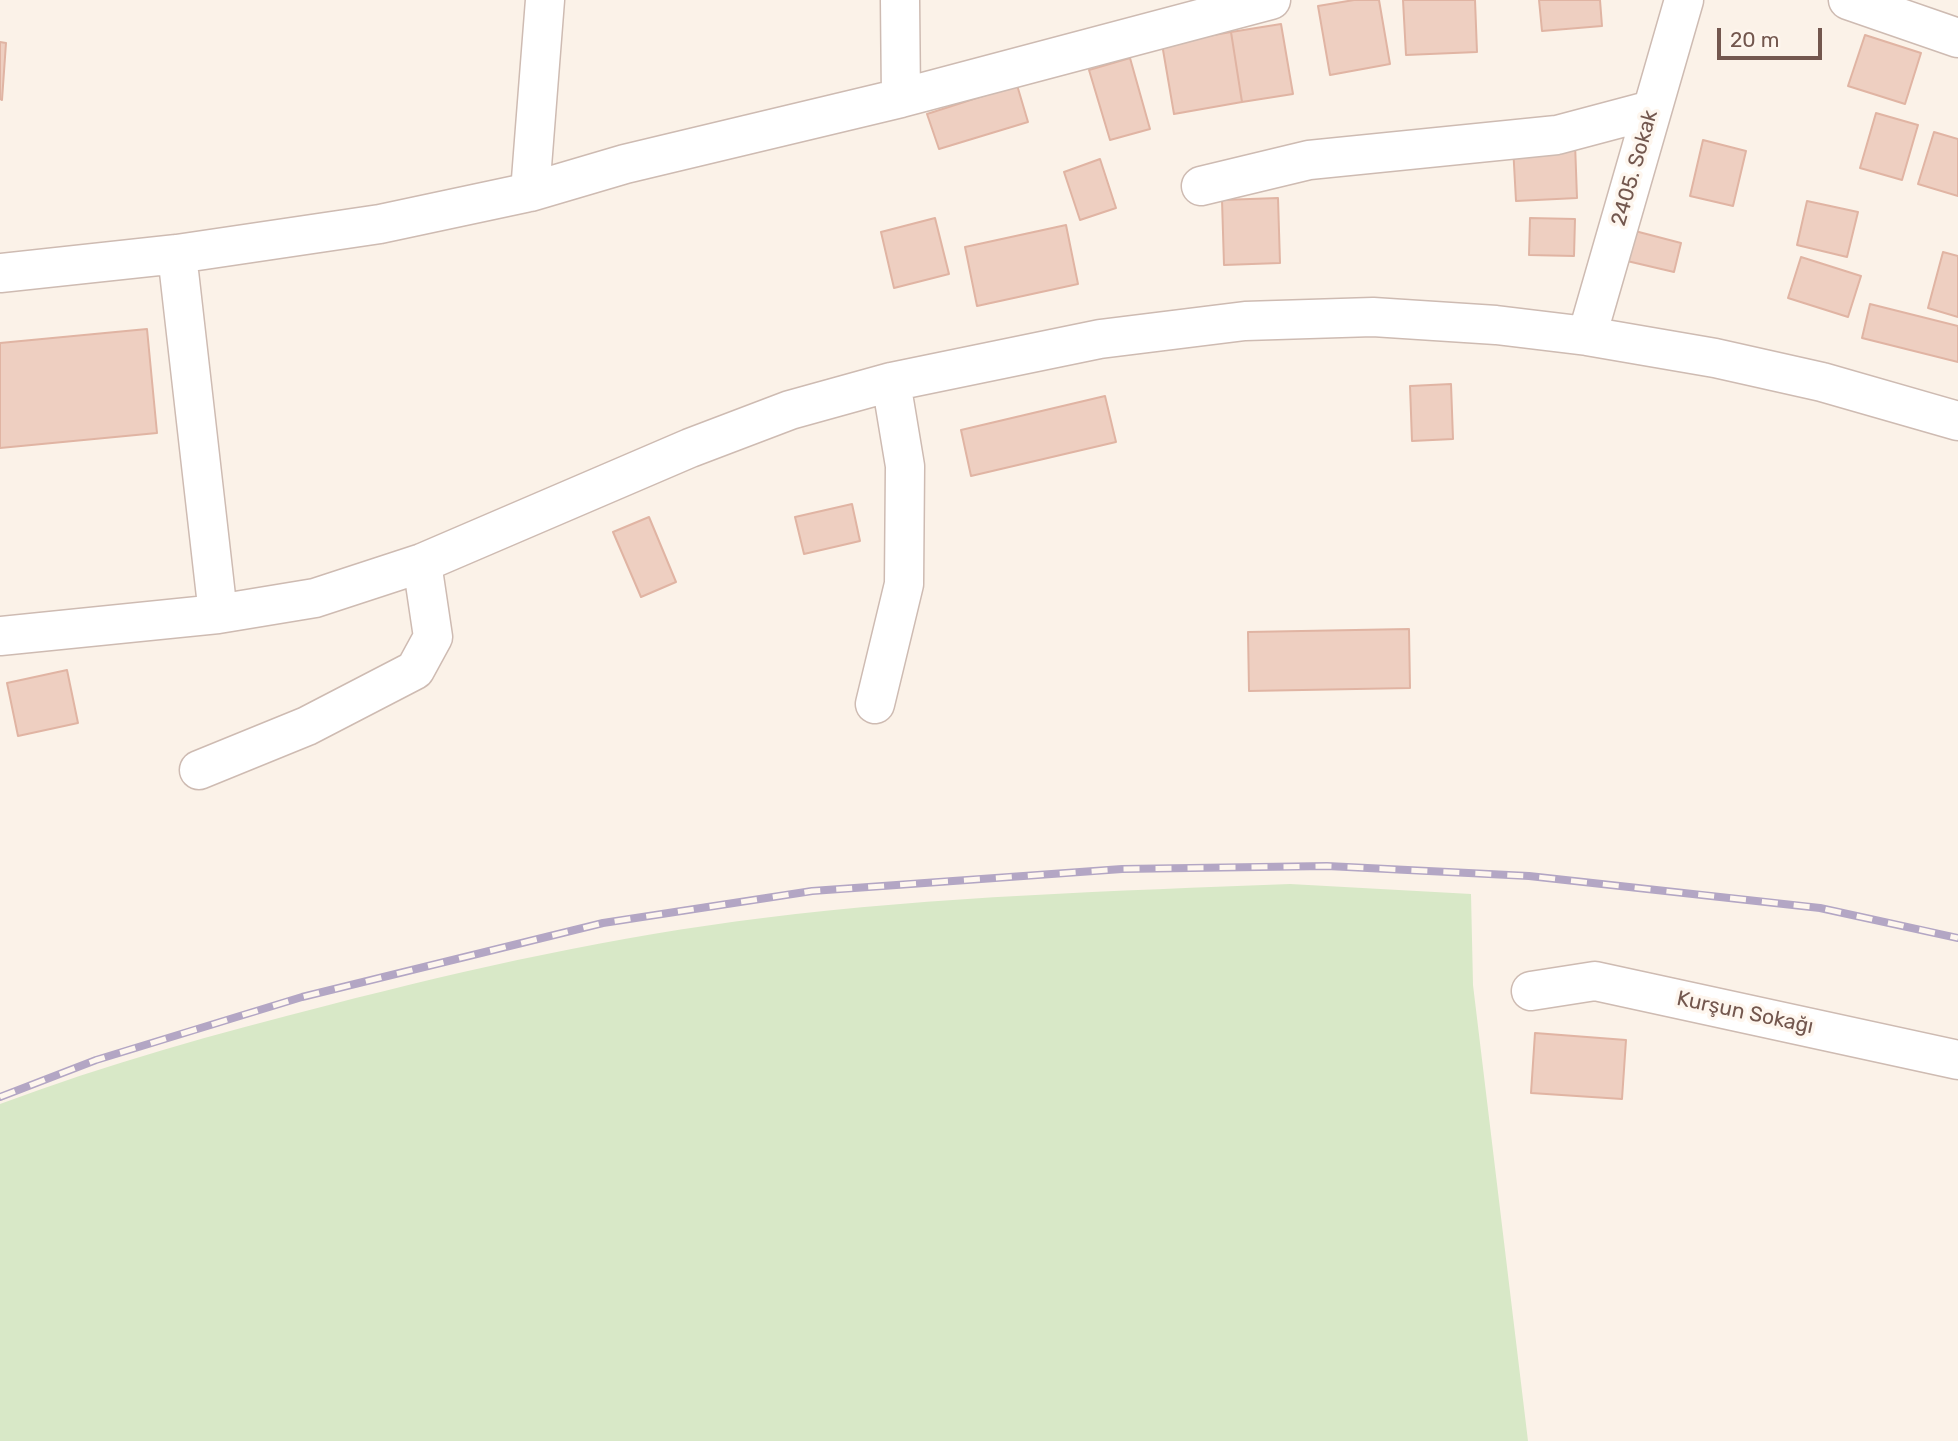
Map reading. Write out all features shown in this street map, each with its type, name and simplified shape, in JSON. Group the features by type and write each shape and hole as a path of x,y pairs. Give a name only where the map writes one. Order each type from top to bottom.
{"street":[{"path":"530,192 545,0"},
{"path":"900,0 901,98"},
{"path":"0,272 177,254 380,224 530,192 625,164 901,98 1271,0"},
{"name":"2405. Sokak","path":"1587,336 1684,0"},
{"path":"1848,0 1958,38"},
{"path":"1201,186 1309,160 1557,135 1651,110"},
{"path":"177,254 218,614"},
{"path":"0,636 218,614 316,598 422,563 690,448 790,410 891,382 1101,339 1245,321 1373,317 1587,336 1728,361 1822,382 1958,421"},
{"path":"875,704 904,584 905,466 891,382"},
{"path":"199,770 307,726 415,670 433,637 422,563"},
{"name":"Kurşun Sokağı","path":"1531,991 1595,981 1958,1060"}],"green space":[{"path":"1290,884 1471,894 1473,985 1528,1441 0,1441 0,1104 122,1062 383,991 490,966 653,934 763,918 894,904 1026,895"}],"building":[{"path":"1354,0 1379,0 1390,64 1330,75 1318,6"},
{"path":"1403,0 1475,0 1477,52 1406,55"},
{"path":"1539,0 1600,0 1602,26 1542,31"},
{"path":"1281,24 1293,94 1242,102 1231,32"},
{"path":"1231,32 1242,102 1174,114 1162,44"},
{"path":"1865,35 1921,53 1905,104 1848,86"},
{"path":"0,42 6,43 2,100 0,99"},
{"path":"1130,58 1150,129 1110,140 1089,70"},
{"path":"1017,85 1028,122 939,149 927,114"},
{"path":"1876,113 1918,125 1902,180 1860,168"},
{"path":"1934,132 1958,139 1958,196 1918,184"},
{"path":"1703,140 1746,151 1733,206 1690,196"},
{"path":"1575,143 1577,198 1516,201 1513,146"},
{"path":"1100,159 1116,208 1080,220 1064,172"},
{"path":"1278,198 1280,263 1224,265 1222,200"},
{"path":"1807,201 1858,212 1847,257 1797,245"},
{"path":"935,218 949,274 894,288 881,232"},
{"path":"1530,218 1575,219 1574,256 1529,255"},
{"path":"1066,225 1078,284 977,306 965,247"},
{"path":"1635,231 1681,243 1674,272 1627,261"},
{"path":"1943,252 1958,256 1958,317 1928,308"},
{"path":"1801,257 1861,276 1848,317 1788,298"},
{"path":"1870,304 1958,326 1958,362 1862,338"},
{"path":"147,329 157,433 0,448 0,343"},
{"path":"1451,384 1453,439 1412,441 1410,386"},
{"path":"1105,396 1116,442 971,476 961,430"},
{"path":"852,504 860,541 804,554 795,517"},
{"path":"649,517 676,582 641,597 613,532"},
{"path":"1409,629 1410,688 1249,691 1248,632"},
{"path":"67,670 78,723 18,736 7,683"},
{"path":"1535,1033 1626,1040 1622,1099 1531,1093"}],"railway":[{"path":"0,1097 96,1060 302,997 603,923 812,891 1122,869 1327,866 1529,876 1820,908 1958,938"}]}
